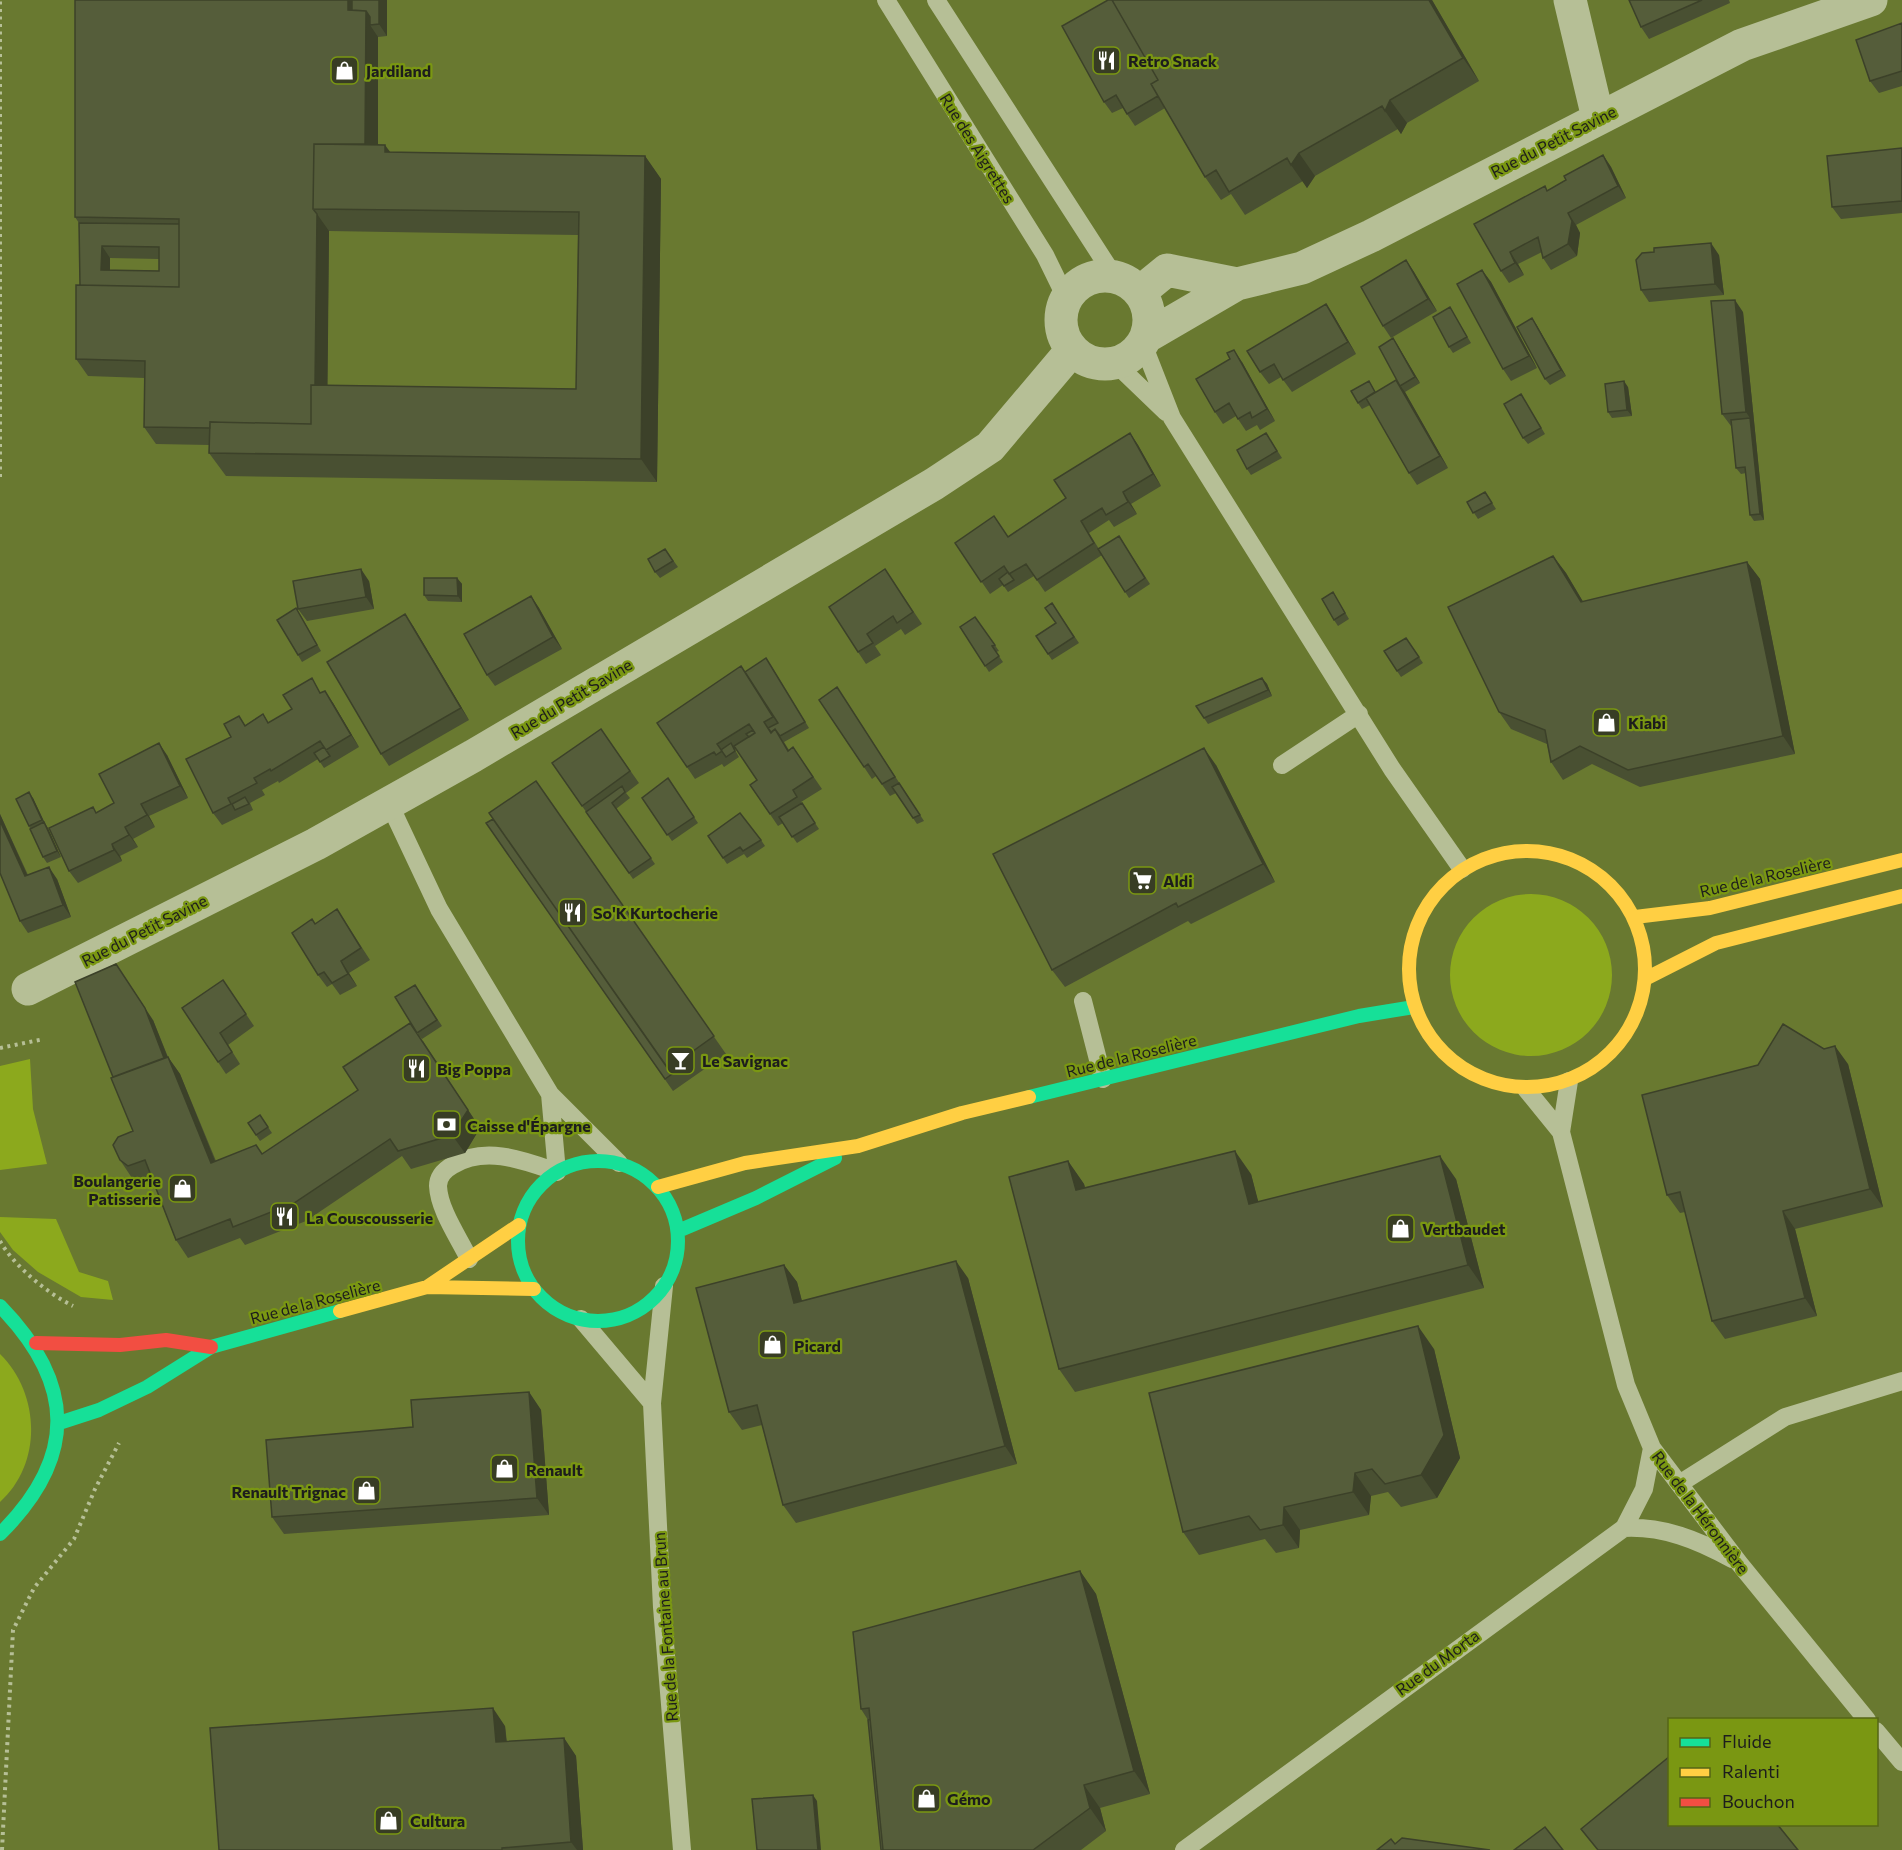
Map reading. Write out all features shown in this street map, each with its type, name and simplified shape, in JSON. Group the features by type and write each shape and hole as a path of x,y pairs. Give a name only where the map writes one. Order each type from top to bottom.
{"street":[{"path":"1570,0 1598,118"},
{"name":"Rue du Petit Savine","path":"1115,363 1132,356 1144,341 1237,284 1302,268 1371,236 1742,45 1859,2"},
{"name":"Rue du Petit Savine","path":"1066,298 1082,282 1096,276 1127,284 1167,270 1237,284"},
{"path":"1127,284 1150,315 1144,341"},
{"path":"1066,298 1060,322 1064,337 1072,350 1085,360 1100,364 1115,363"},
{"name":"Rue du Petit Savine","path":"28,989 316,843 389,803 473,756 934,484 990,447 1072,350"},
{"path":"1524,850 1565,856 1611,883 1635,917 1643,937 1647,978 1637,1018 1612,1054 1569,1081 1526,1089 1485,1081 1440,1051 1414,1007 1407,970 1414,929 1432,897 1462,869 1483,858 1524,850"},
{"name":"Rue de la Roselière","path":"1635,917 1710,908 1902,860"},
{"path":"1647,978 1716,943 1902,896"},
{"name":"Rue de la Roselière","path":"658,1187 745,1163 858,1146 962,1113 1359,1016 1414,1007"},
{"name":"Rue de la Roselière","path":"678,1231 756,1198 858,1146"},
{"path":"598,1160 619,1163 640,1173 658,1187 671,1208 678,1231 678,1250 673,1269 664,1286 648,1303 628,1315 604,1320 581,1319 547,1303 534,1289 521,1258 519,1225 527,1204 540,1185 557,1172 577,1163 598,1160"},
{"name":"Rue de la Roselière","path":"427,1287 519,1225"},
{"name":"Rue de la Roselière","path":"59,1423 99,1410 147,1387 211,1347 427,1287 534,1289"},
{"path":"0,1306 20,1323 36,1343 53,1382 59,1423 54,1455 43,1485 25,1512 0,1535"},
{"name":"Rue de la Roselière","path":"36,1343 120,1346 166,1340 211,1347"}],"lane":[{"name":"Rue des Aigrettes","path":"886,0 1045,255 1066,298"},
{"path":"936,0 1082,231 1127,284"},
{"path":"1144,341 1172,418 1392,769 1462,869"},
{"path":"1115,363 1172,418"},
{"path":"1282,765 1359,714"},
{"path":"389,803 439,909 550,1094 619,1163"},
{"path":"1083,1001 1103,1079"},
{"path":"1561,1131 1569,1081"},
{"path":"1526,1089 1561,1131"},
{"path":"469,1259 442,1202 438,1184 443,1171 459,1161 483,1155 511,1157 557,1172 550,1094"},
{"name":"Rue de la Héronnière","path":"1561,1131 1626,1385 1652,1448 1739,1563 1867,1718"},
{"name":"Rue de la Fontaine au Brun","path":"664,1286 652,1404 662,1607 682,1850"},
{"path":"581,1319 652,1404"},
{"path":"1679,1484 1785,1417 1902,1381"},
{"name":"Rue du Morta","path":"1184,1850 1624,1528 1644,1490 1652,1448"},
{"path":"1624,1528 1647,1527 1700,1542 1739,1563"},
{"path":"1878,1733 1902,1762"}],"path":[{"path":"0,0 0,477"},
{"path":"0,1048 44,1039"},
{"path":"0,1241 7,1254 49,1290 78,1309"},
{"path":"2,1850 13,1630 34,1588 74,1539 95,1489 120,1442 117,1432"}],"green space":[{"path":"1531,894 1547,895 1562,900 1589,917 1606,944 1611,959 1611,991 1606,1006 1589,1033 1562,1050 1547,1055 1531,1056 1515,1055 1500,1050 1473,1033 1456,1006 1451,991 1450,975 1451,959 1456,944 1473,917 1500,900 1515,895"},
{"path":"30,1059 33,1109 47,1164 0,1170 0,1066"},
{"path":"0,1217 56,1219 79,1272 108,1281 113,1300 81,1297 38,1272 13,1250 0,1232"},
{"path":"0,1354 13,1370 23,1388 29,1408 31,1428 24,1468 14,1486 0,1502"}],"building":[{"path":"75,0 348,0 348,10 366,11 365,144 314,144 313,209 317,214 315,385 311,385 311,424 210,422 210,428 144,427 145,361 76,359 76,285 179,287 179,219 75,217"},
{"path":"352,0 379,0 379,24 370,25 370,17 366,11 352,10"},
{"path":"1108,0 1112,0 1158,80 1151,84 1158,96 1127,114 1116,95 1104,102 1062,26"},
{"path":"1112,0 1429,0 1463,58 1390,100 1385,111 1382,106 1299,153 1291,165 1287,158 1229,192 1216,170 1205,177 1151,84 1158,80"},
{"path":"1629,0 1702,0 1641,27"},
{"path":"1902,23 1902,71 1870,81 1856,40"},
{"path":"314,144 385,145 385,152 645,156 641,459 209,453 210,422 311,424 311,385 576,389 579,212 313,209"},
{"path":"1902,148 1902,201 1832,207 1827,156"},
{"path":"1603,155 1618,186 1568,213 1572,221 1568,244 1543,258 1538,237 1510,252 1515,263 1501,271 1474,224 1545,186 1547,191 1566,180 1564,176"},
{"path":"79,223 179,224 179,287 80,285","holes":["102,246 159,247 159,271 101,270"]},
{"path":"1711,243 1715,284 1641,290 1636,260 1642,253 1654,252 1654,248"},
{"path":"1406,260 1428,299 1383,326 1361,287"},
{"path":"1482,270 1529,356 1503,369 1457,284"},
{"path":"1735,300 1746,412 1722,414 1711,301"},
{"path":"1326,304 1348,342 1283,380 1274,364 1260,372 1247,351"},
{"path":"1450,307 1467,337 1449,347 1433,317"},
{"path":"1532,318 1561,370 1545,379 1517,327"},
{"path":"1393,338 1415,377 1400,386 1379,347"},
{"path":"1234,350 1267,409 1252,418 1250,412 1238,419 1229,403 1215,412 1196,379 1230,359 1227,353"},
{"path":"1396,380 1440,456 1409,473 1366,398"},
{"path":"1369,381 1375,392 1358,403 1351,391"},
{"path":"1624,381 1627,410 1608,412 1605,384"},
{"path":"1521,394 1541,428 1523,438 1504,404"},
{"path":"1750,418 1760,514 1750,515 1745,467 1736,468 1731,420"},
{"path":"1130,433 1153,474 1123,492 1128,502 1106,515 1102,508 1081,521 1094,543 1037,580 1026,564 1009,574 1004,566 981,582 955,543 994,516 1008,537 1066,498 1054,480"},
{"path":"1266,433 1277,451 1247,469 1237,450"},
{"path":"1485,492 1492,503 1473,513 1467,502"},
{"path":"1119,536 1145,578 1125,592 1098,549"},
{"path":"665,549 673,561 655,572 648,559"},
{"path":"1553,556 1581,602 1747,562 1783,736 1628,770 1580,746 1551,762 1545,730 1499,712 1448,607"},
{"path":"361,569 366,597 298,609 293,581"},
{"path":"885,569 913,612 897,623 893,616 867,634 873,643 858,652 829,607"},
{"path":"1008,572 1014,580 1004,586 999,579"},
{"path":"424,578 457,578 458,596 424,595"},
{"path":"1333,592 1345,613 1334,620 1322,599"},
{"path":"531,596 553,637 487,675 464,634"},
{"path":"1052,603 1074,637 1048,654 1036,636 1056,623 1045,608"},
{"path":"296,608 317,645 298,655 277,620"},
{"path":"405,614 461,708 381,754 327,662"},
{"path":"975,617 995,645 992,646 999,656 985,666 960,627"},
{"path":"1406,638 1419,657 1397,671 1384,651"},
{"path":"766,658 805,722 780,736 775,729 771,732 768,728 778,723 745,672"},
{"path":"741,666 773,717 764,722 771,733 775,729 788,751 793,747 813,777 793,790 797,797 770,814 750,785 757,780 734,746 755,733 749,724 717,744 722,751 716,755 714,752 687,767 657,723"},
{"path":"312,678 320,693 325,691 351,735 326,750 320,741 271,771 270,769 254,778 257,783 228,798 231,804 213,813 186,759 231,737 224,724 239,716 245,726 263,714 268,723 292,709 283,695"},
{"path":"1262,678 1268,690 1204,718 1196,706"},
{"path":"837,687 895,777 882,784 868,764 864,767 819,700"},
{"path":"601,729 630,771 582,806 552,763"},
{"path":"753,730 755,733 749,737 746,734"},
{"path":"159,743 180,786 141,804 147,815 125,827 129,835 112,844 114,850 69,871 49,828 93,807 96,813 114,803 99,774"},
{"path":"731,743 735,751 726,757 721,750"},
{"path":"324,747 330,756 320,762 314,753"},
{"path":"1204,748 1263,864 1178,907 1176,903 1052,970 993,854"},
{"path":"668,778 694,817 667,835 642,798"},
{"path":"536,781 714,1036 668,1069 489,813"},
{"path":"899,783 920,815 913,818 892,787"},
{"path":"622,786 625,792 612,803 651,858 629,873 586,812"},
{"path":"29,792 42,820 29,826 16,799"},
{"path":"245,797 249,804 235,810 232,804"},
{"path":"802,803 815,823 792,837 779,817"},
{"path":"740,813 761,840 743,851 740,847 723,858 708,836"},
{"path":"493,819 672,1074 665,1079 486,823"},
{"path":"0,821 25,876 49,867 63,905 20,921 0,873"},
{"path":"44,822 57,851 43,857 30,829"},
{"path":"337,909 361,948 341,961 348,974 332,983 324,972 318,975 292,933 312,919 315,924"},
{"path":"116,964 145,1008 164,1058 113,1077 75,982"},
{"path":"223,980 246,1014 220,1033 232,1052 218,1062 182,1008"},
{"path":"415,985 437,1020 417,1033 395,997"},
{"path":"410,1023 468,1110 452,1135 398,1151 390,1139 294,1203 233,1227 230,1219 176,1240 145,1160 128,1166 120,1160 113,1145 118,1137 133,1131 111,1078 168,1057 211,1163 256,1145 262,1154 358,1090 343,1067"},
{"path":"1783,1024 1824,1049 1835,1046 1870,1189 1783,1211 1805,1298 1712,1321 1680,1192 1667,1195 1642,1095 1758,1065"},
{"path":"260,1115 268,1127 256,1135 248,1123"},
{"path":"1235,1151 1249,1204 1440,1156 1468,1265 1059,1369 1009,1177 1068,1161 1076,1190"},
{"path":"956,1261 1005,1446 783,1505 757,1405 729,1412 696,1288 784,1265 794,1303"},
{"path":"1418,1326 1444,1435 1421,1475 1385,1484 1372,1469 1355,1473 1353,1492 1284,1507 1283,1525 1260,1530 1249,1516 1183,1532 1149,1393"},
{"path":"529,1392 537,1498 272,1517 266,1440 413,1427 411,1400"},
{"path":"1080,1571 1134,1771 1084,1785 1090,1808 1033,1850 883,1850 869,1708 861,1709 853,1632"},
{"path":"493,1708 496,1742 564,1738 571,1842 502,1848 502,1850 219,1850 210,1728"},
{"path":"870,1719 883,1850 881,1850 868,1720"},
{"path":"1668,1758 1668,1826 1779,1826 1798,1850 1598,1850 1581,1829"},
{"path":"813,1795 818,1850 757,1850 752,1799"},
{"path":"1545,1827 1563,1850 1514,1850"},
{"path":"1402,1838 1490,1850 1377,1850 1391,1839 1395,1844"}],"traffic: fast":[{"path":"1029,1097 1359,1016 1414,1007"},
{"path":"678,1231 756,1198 835,1158"},
{"path":"598,1161 629,1167 654,1185 672,1210 678,1241 672,1272 654,1297 629,1315 598,1321 567,1315 542,1297 524,1272 518,1241 524,1210 542,1185 567,1167 598,1161"},
{"path":"0,1306 25,1335 43,1363 54,1392 57,1420 54,1448 43,1477 25,1505 0,1534"},
{"path":"59,1423 99,1410 147,1387 211,1347 340,1311"}],"traffic: slow":[{"path":"1515,851 1539,851 1561,856 1583,865 1611,885 1625,903 1636,924 1643,946 1645,969 1643,992 1636,1014 1625,1035 1611,1053 1583,1073 1561,1082 1539,1087 1515,1087 1493,1082 1471,1073 1452,1061 1435,1044 1423,1025 1414,1003 1409,981 1409,957 1414,935 1423,913 1435,894 1452,877 1471,865 1493,856 1515,851"},
{"path":"1635,917 1710,908 1902,860"},
{"path":"1647,978 1716,943 1902,896"},
{"path":"658,1187 745,1163 858,1146 962,1113 1029,1097"},
{"path":"427,1287 519,1225"},
{"path":"340,1311 427,1287 534,1289"}],"traffic: jam":[{"path":"36,1343 120,1345 166,1340 211,1347"}],"place":[{"name":"Retro Snack","path":"1107,60"},
{"name":"Jardiland","path":"345,70"},
{"name":"Kiabi","path":"1607,722"},
{"name":"Aldi","path":"1142,880"},
{"name":"So'K Kurtocherie","path":"572,912"},
{"name":"Le Savignac","path":"681,1060"},
{"name":"Big Poppa","path":"416,1068"},
{"name":"Caisse d'Épargne","path":"446,1125"},
{"name":"Boulangerie Patisserie","path":"182,1189"},
{"name":"La Couscousserie","path":"285,1217"},
{"name":"Vertbaudet","path":"1401,1228"},
{"name":"Picard","path":"773,1345"},
{"name":"Renault","path":"505,1469"},
{"name":"Renault Trignac","path":"367,1491"},
{"name":"Gémo","path":"926,1798"},
{"name":"Cultura","path":"389,1820"}]}
